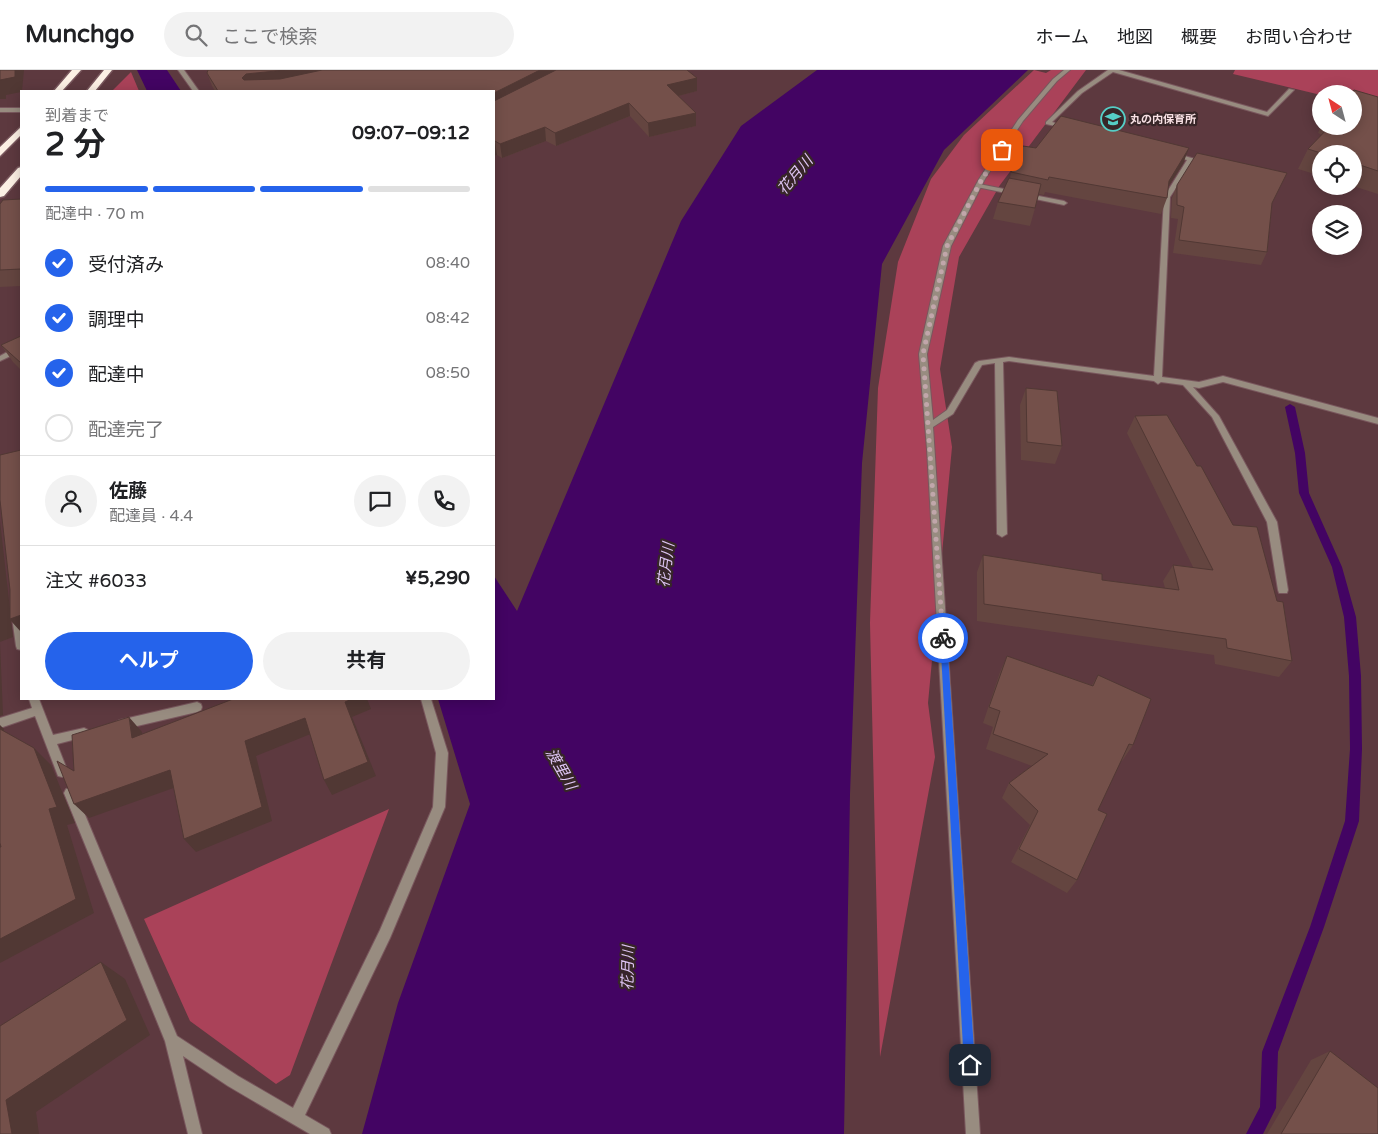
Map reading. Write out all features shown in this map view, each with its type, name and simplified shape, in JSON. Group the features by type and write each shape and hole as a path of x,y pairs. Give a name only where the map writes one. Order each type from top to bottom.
{"highway":[{"path":"59,90 77,70"},
{"path":"92,90 108,70"},
{"path":"0,153 20,131"},
{"path":"0,194 20,171"}],"street":[{"path":"182,70 195,90"},
{"path":"973,1134 923,354 947,246 979,186 1021,120 1067,70"},
{"path":"1077,131 1048,124 1080,92 1113,70 1268,114 1291,90"},
{"path":"0,110 20,110"},
{"path":"1163,152 1217,166"},
{"path":"1158,381 1167,197 1191,159"},
{"path":"979,186 1064,203"},
{"path":"0,359 20,349"},
{"path":"929,426 950,412 979,363 1009,359 1186,384 1199,385 1223,379 1378,421"},
{"path":"999,360 1002,534"},
{"path":"1186,384 1215,416 1272,522 1283,590"},
{"path":"14,602 20,640"},
{"path":"296,1117 385,934 439,807 442,754 426,700"},
{"path":"0,723 35,705 172,1041 195,1134"},
{"path":"49,741 197,707"},
{"path":"172,1041 233,1081 324,1134"}],"shaded area":[{"path":"1034,70 1046,73 1051,70 1086,70 1000,185 959,257 940,369 952,447 928,703 935,757 880,1057 870,623 878,388 898,262 931,179 964,135"},
{"path":"1235,70 1378,70 1378,112 1362,100 1362,85 1312,85 1312,93 1233,74"},
{"path":"131,72 139,90 113,90"},
{"path":"389,809 290,1075 276,1084 190,1021 144,919"}],"water":[{"path":"137,70 167,70 180,90 147,90"},
{"path":"817,70 1028,70 944,150 882,264 862,463 850,794 844,1134 362,1134 398,1003 470,804 438,700 495,700 495,578 517,611 681,221 741,126"}],"building":[{"path":"0,70 15,70 15,77 0,80"},
{"path":"208,70 285,70 246,74 242,78 244,80 280,79 322,70 540,70 495,92 495,90 217,90 207,73"},
{"path":"556,70 687,70 697,78 667,85 696,113 648,123 629,103 555,133 545,127 500,144 495,141 495,100"},
{"path":"1362,92 1378,97 1378,171 1362,166 1362,145 1312,145 1312,150 1308,149 1321,135 1362,135"},
{"path":"1061,116 1189,148 1169,181 1167,198 1049,177 1048,180 1011,172 1023,146 1036,148"},
{"path":"1197,153 1287,173 1272,203 1267,252 1179,240 1184,207 1177,205 1177,185"},
{"path":"1009,178 1041,184 1035,208 998,202"},
{"path":"20,199 20,269 0,270 0,204 3,200"},
{"path":"20,336 20,362 1,345"},
{"path":"1026,388 1057,391 1062,446 1027,442"},
{"path":"1167,415 1197,466 1201,466 1233,525 1257,527 1277,601 1283,602 1292,661 1227,648 1226,639 984,604 983,555 1102,574 1102,580 1179,590 1173,565 1213,570 1135,416"},
{"path":"20,450 20,615 10,619 10,590 0,500 0,455"},
{"path":"1007,656 1093,686 1098,675 1151,699 1133,745 1129,744 1098,810 1107,814 1077,880 1019,849 1038,811 1009,783 1048,754 993,734 1000,711 989,707"},
{"path":"230,700 350,700 345,702 368,762 324,780 305,718 245,741 262,807 184,839 170,770 74,804 57,761 74,771 72,735 129,717 132,738"},
{"path":"0,729 34,748 57,807 49,809 76,899 0,939 1,847"},
{"path":"101,962 127,1020 6,1100 12,1134 0,1134 0,1026"},
{"path":"1330,1051 1378,1088 1378,1134 1281,1134"}],"waterway":[{"path":"1254,1134 1268,1108 1270,1052 1317,927 1352,821 1356,749 1355,676 1350,617 1337,567 1304,493 1300,453 1290,407"}],"way so far":[{"path":"943,638 923,354 947,246 982,179 1002,150"}],"place":[{"name":"丸の内保育所","path":"1113,119"}],"route":[{"path":"943,638 970,1065"}],"water label":[{"name":"花月川","path":"795,175"},
{"name":"花月川","path":"666,565"},
{"name":"渡里川","path":"561,769"},
{"name":"花月川","path":"628,968"}]}
